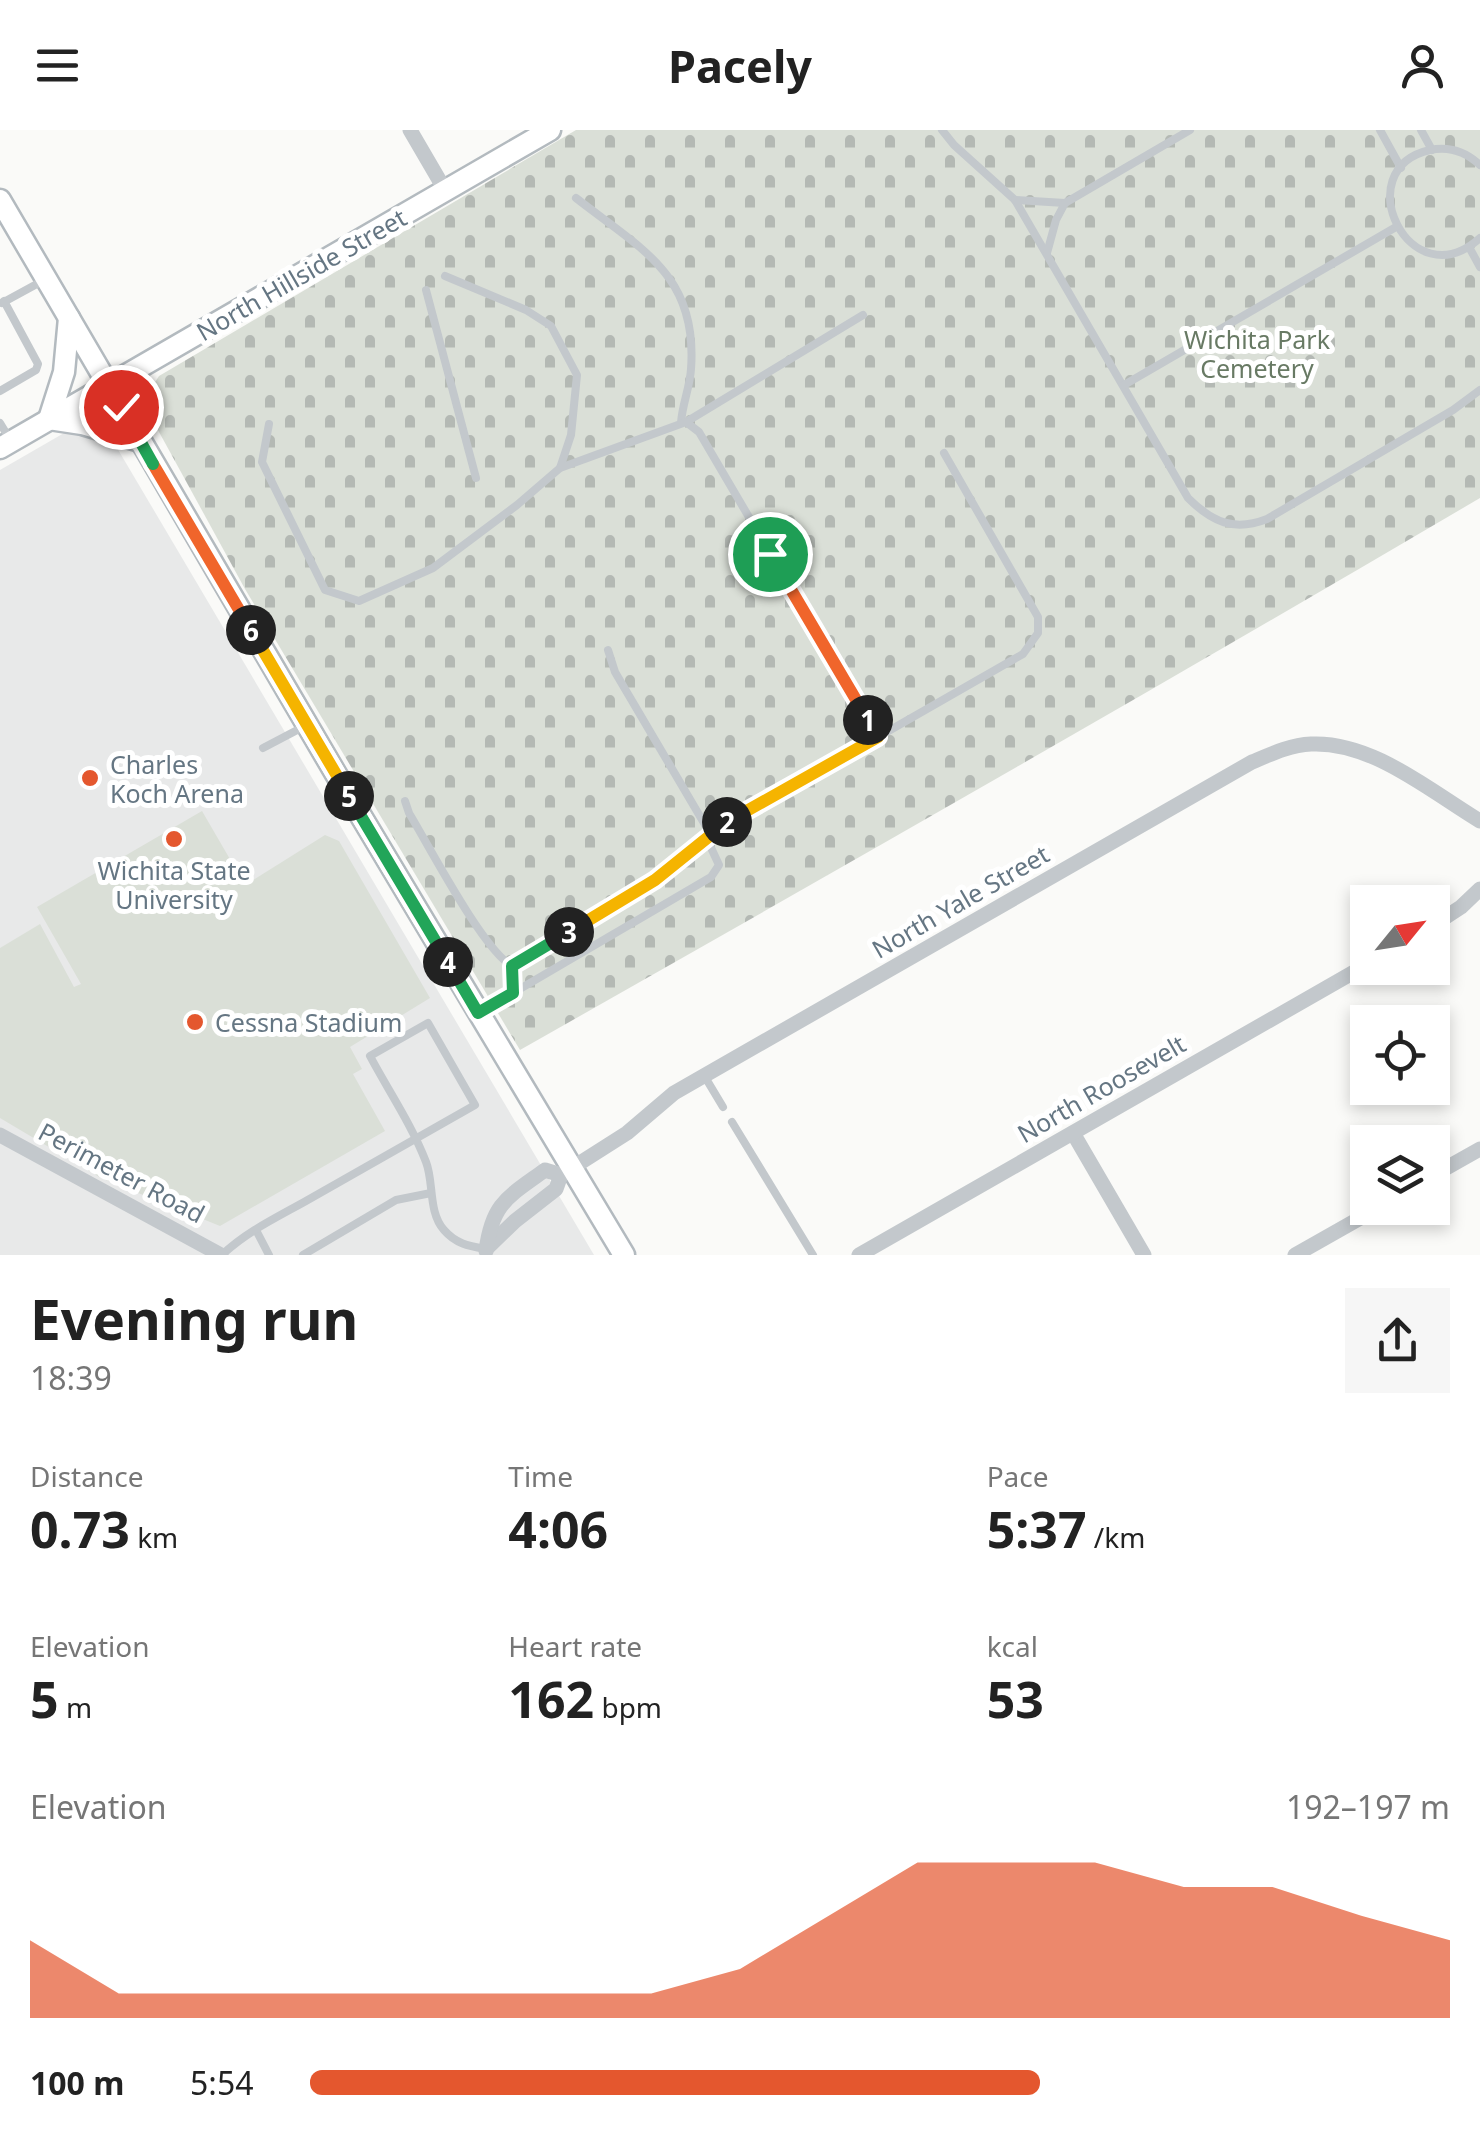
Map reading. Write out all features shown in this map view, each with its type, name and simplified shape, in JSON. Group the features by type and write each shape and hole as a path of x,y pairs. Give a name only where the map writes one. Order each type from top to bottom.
{"main road":[{"name":"North Hillside Street","path":"4,438 49,420 550,130"},
{"path":"0,200 478,1013 567,1172 624,1255"},
{"path":"69,317 64,372 49,420 82,424 140,441"}],"street":[{"path":"410,130 445,190"},
{"name":"North Yale Street","path":"485,1252 489,1224 504,1200 545,1170 567,1172 628,1133 674,1094 704,1076 1252,762 1280,750 1311,744 1347,747 1374,757 1480,821"},
{"path":"1450,915 1480,889"},
{"name":"North Roosevelt","path":"859,1255 1350,974"},
{"path":"1072,1133 1144,1255"},
{"name":"Perimeter Road","path":"0,1135 221,1255"},
{"path":"1450,1166 1480,1149"},
{"path":"1296,1255 1350,1224"}],"lane":[{"path":"942,130 1015,200 1188,498 1211,519 1240,526 1267,519 1453,410 1480,390"},
{"path":"1046,253 1066,203 1190,130"},
{"path":"1380,130 1402,168"},
{"path":"1421,130 1432,150"},
{"path":"1480,165 1459,152 1432,150 1416,156 1402,168 1390,196 1396,227 1416,246 1433,253 1451,253 1480,238"},
{"path":"576,198 654,259 683,296 691,343 683,422"},
{"path":"1015,200 1066,203"},
{"path":"1124,385 1396,227"},
{"path":"1468,247 1480,267"},
{"path":"444,276 526,310 550,326 577,375 571,435 560,468"},
{"path":"0,391 36,370 38,364 2,302 46,279"},
{"path":"426,290 476,478"},
{"path":"269,424 262,462 299,544 325,590 359,601 433,568 518,505 560,468 683,422 863,315"},
{"path":"683,422 699,432 878,737"},
{"path":"512,966 655,880 721,826 1022,654 1038,633 1038,616 944,453"},
{"path":"478,1013 711,877 719,865 709,837 615,672 608,650"},
{"path":"263,748 307,724"},
{"path":"405,801 486,940 500,960 512,966"},
{"path":"512,966 513,993"},
{"path":"221,1255 256,1230 415,1139 475,1105 428,1023 370,1056 415,1139 426,1163 441,1228 459,1244 485,1252"},
{"path":"704,1076 723,1108"},
{"path":"732,1122 813,1255"},
{"path":"303,1255 396,1200 431,1194"},
{"path":"256,1230 269,1255"}],"shaded area":[{"name":"Wichita State University","path":"97,414 594,1255 0,1255 0,470"}],"green space":[{"name":"Wichita Park Cemetery","path":"576,130 1480,130 1480,498 520,1050 245,589 147,410 145,398 159,376"},
{"name":"Cessna Stadium","path":"202,811 245,885 325,835 339,841 430,998 350,1047 362,1069 353,1074 385,1131 220,1226 101,1178 0,1118 0,948 40,924 74,987 81,984 37,907"}],"place":[{"name":"Charles Koch Arena","path":"90,778"},
{"name":"Wichita State University","path":"174,839"},
{"name":"Cessna Stadium","path":"195,1022"}],"route":[{"path":"121,407 478,1013 513,993 512,966 655,880 721,826 878,737 770,554"}]}
